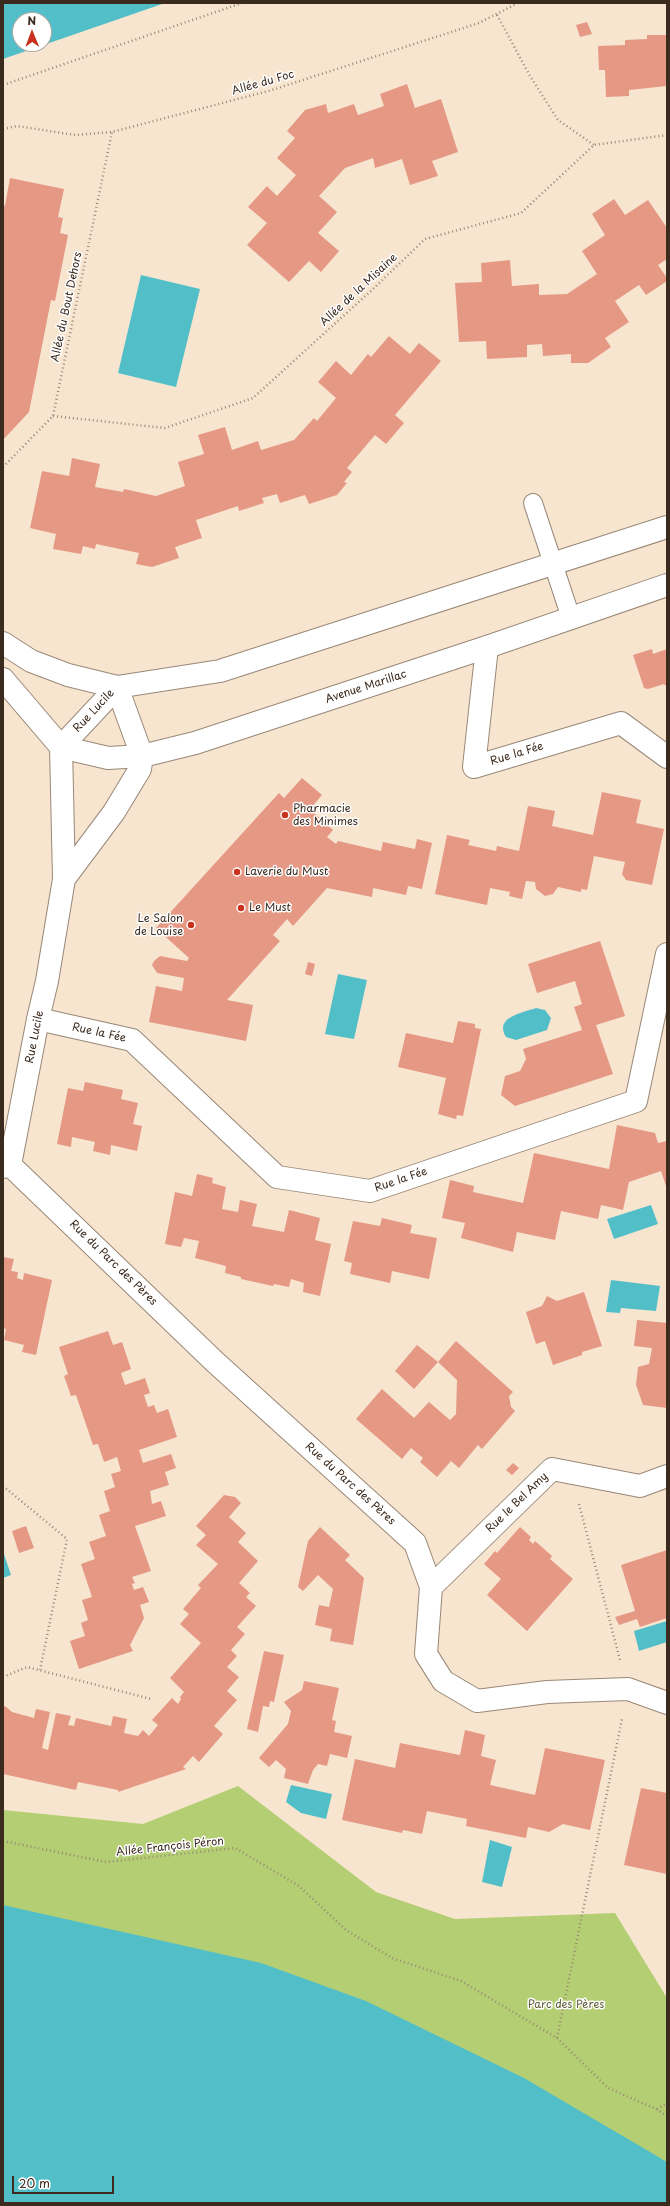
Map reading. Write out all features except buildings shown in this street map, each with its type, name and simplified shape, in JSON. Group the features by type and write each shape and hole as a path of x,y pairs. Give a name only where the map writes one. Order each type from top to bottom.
{"street":[{"path":"3,643 31,661 68,675 117,687 220,671 667,527"},
{"name":"Avenue Marillac","path":"61,747 108,758 142,756 195,743 487,647 667,585"},
{"name":"Rue la Fée","path":"487,647 474,767 621,723 667,757"},
{"path":"3,679 61,747"},
{"name":"Rue Lucile","path":"6,1166 47,981 64,879 61,747 117,687 142,756 140,769 114,812 64,879"},
{"name":"Rue la Fée","path":"38,1019 132,1040 277,1177 370,1191 636,1101 667,954"},
{"name":"Rue du Parc des Pères","path":"6,1166 215,1362 415,1543 431,1587 426,1654 443,1681 477,1701 547,1692 628,1688 667,1703"},
{"name":"Rue le Bel Amy","path":"431,1587 552,1469 640,1486 667,1476"}],"lane":[{"path":"533,503 572,618"}],"path":[{"path":"3,85 242,3"},
{"name":"Allée du Foc","path":"3,129 17,126 75,135 112,132 272,90 497,15 518,3"},
{"path":"497,15 530,76 558,120 594,145 667,135"},
{"name":"Allée du Bout Dehors","path":"53,416 112,132"},
{"name":"Allée de la Misaine","path":"53,416 165,428 253,398 372,290 425,239 521,213 594,145"},
{"path":"3,467 53,416"},
{"path":"557,2038 628,1688 571,1473"},
{"path":"3,1486 67,1539 40,1670"},
{"path":"3,1677 26,1667 151,1699"},
{"name":"Allée François Péron","path":"3,1841 106,1862 235,1848 299,1886 346,1930 392,1958 461,1981 557,2038 608,2088 656,2109 667,2116"},
{"path":"656,2109 667,2103"}],"green space":[{"name":"Parc des Pères","path":"238,1786 376,1892 455,1919 615,1913 667,1998 667,2203 3,2203 3,1810 143,1824"}],"water":[{"path":"3,3 165,3 52,42 52,12 12,12 12,52 23,52 3,59"},
{"path":"141,275 200,289 176,387 118,373"},
{"path":"338,974 367,980 354,1039 325,1034"},
{"path":"536,1008 545,1010 551,1018 547,1030 516,1040 506,1037 503,1030 507,1020 517,1014"},
{"path":"651,1205 658,1224 614,1239 607,1219"},
{"path":"611,1280 660,1286 656,1311 621,1308 620,1313 606,1312"},
{"path":"3,1551 11,1575 3,1578"},
{"path":"667,1621 667,1642 639,1651 634,1631"},
{"path":"291,1785 332,1794 326,1819 301,1813 286,1802"},
{"path":"490,1840 512,1847 502,1887 482,1882"},
{"path":"3,1905 261,1963 366,2001 524,2078 667,2162 667,2203 3,2203"}],"place":[{"name":"Pharmacie des Minimes","path":"285,815"},
{"name":"Laverie du Must","path":"237,872"},
{"name":"Le Must","path":"241,908"},
{"name":"Le Salon de Louise","path":"191,925"}]}
